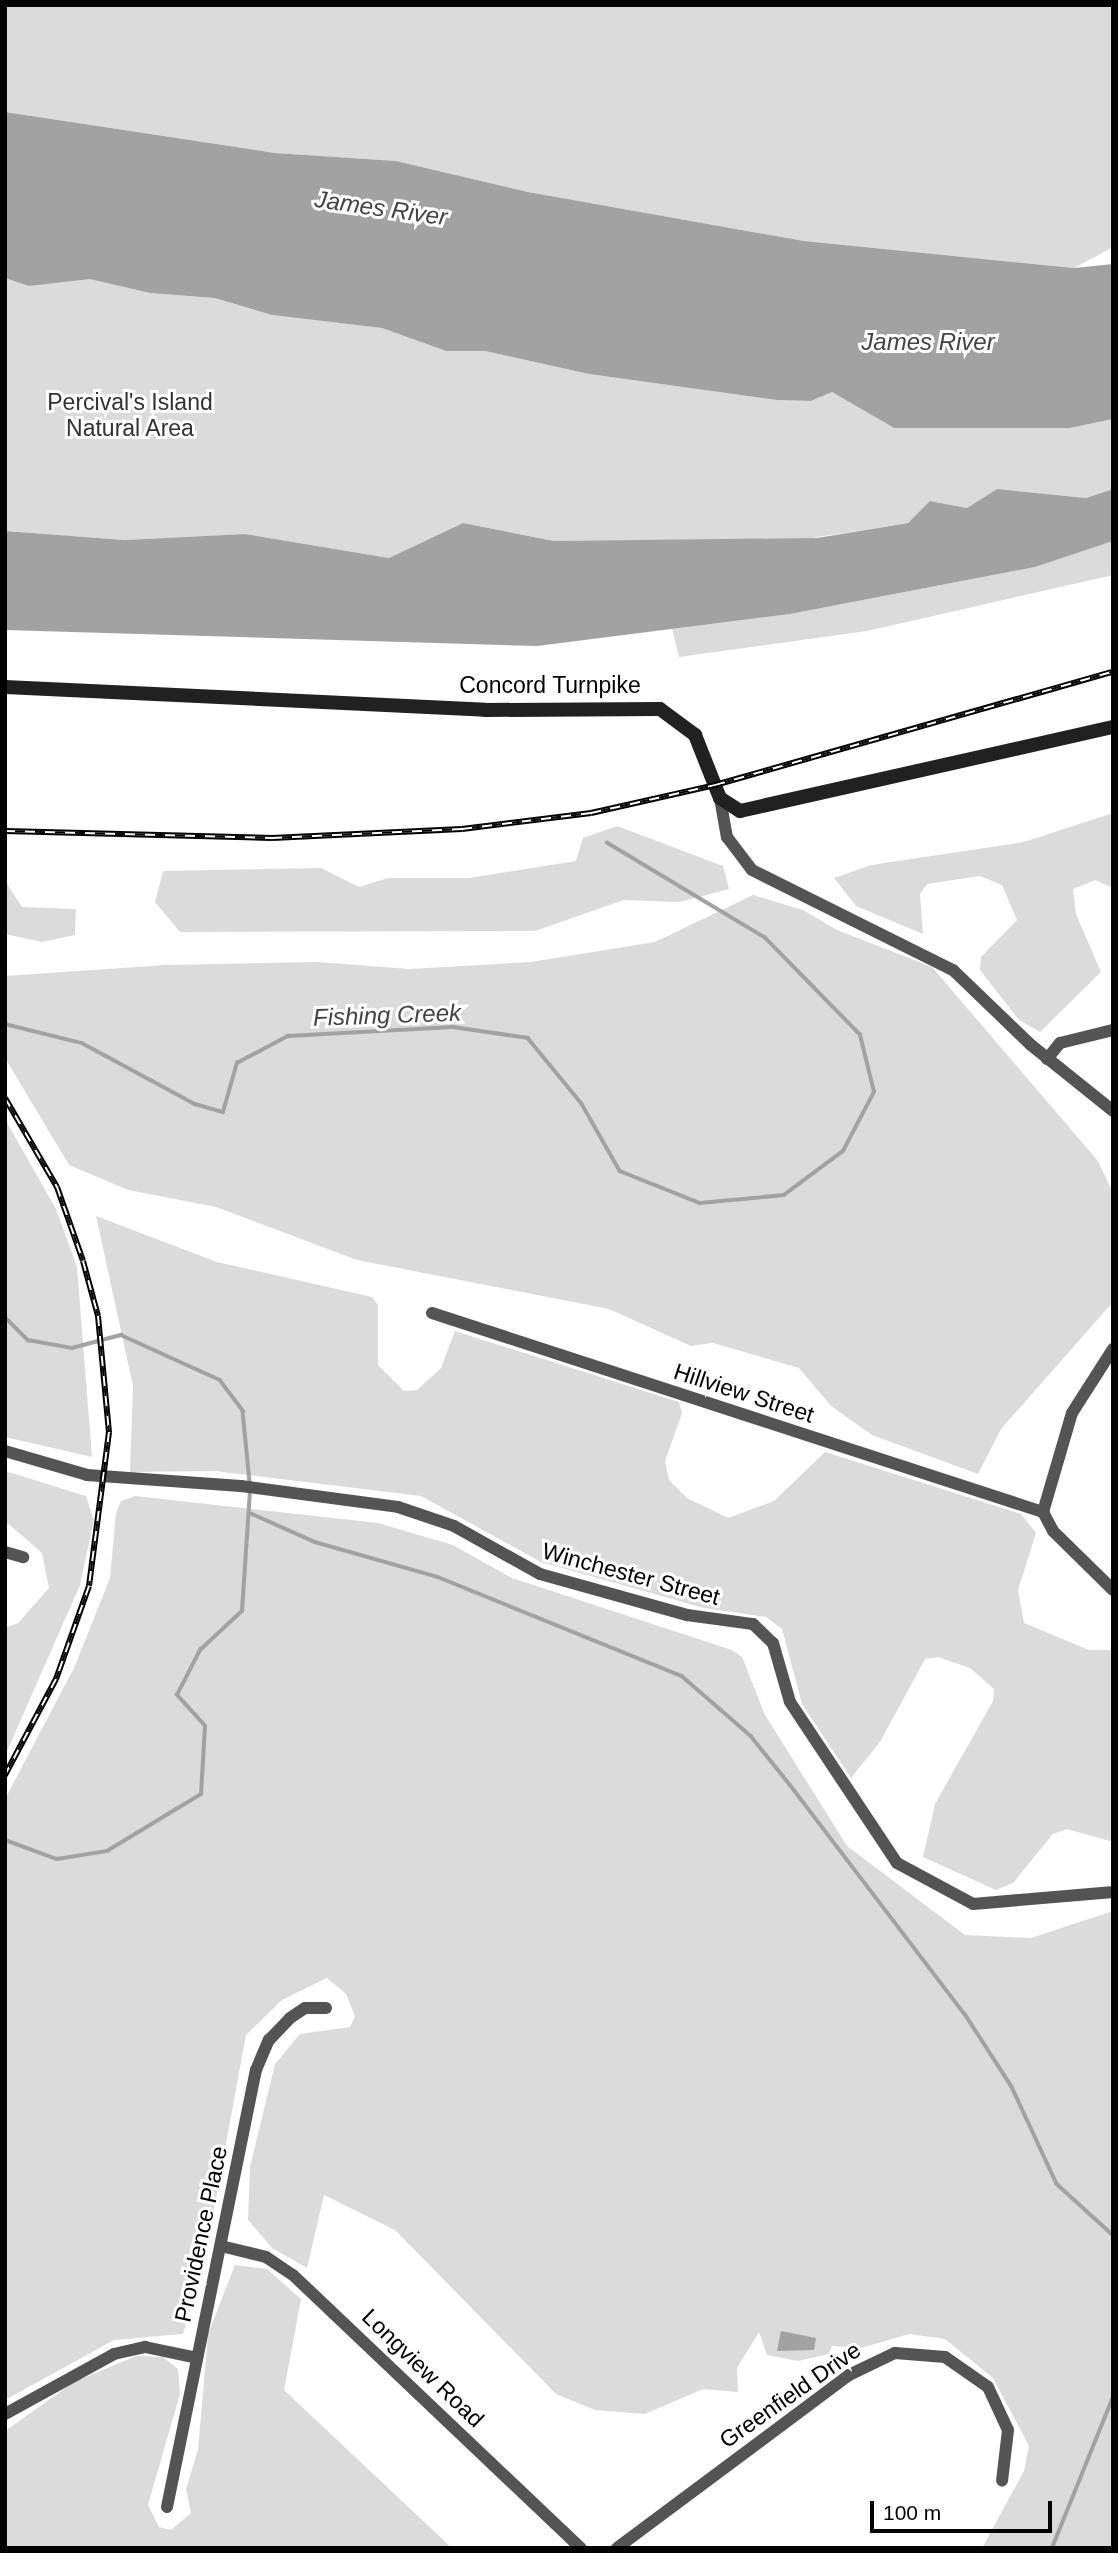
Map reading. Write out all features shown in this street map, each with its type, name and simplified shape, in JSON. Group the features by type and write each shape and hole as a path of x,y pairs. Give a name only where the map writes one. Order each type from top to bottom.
{"street":[{"name":"Concord Turnpike","path":"5,687 485,710 660,709 695,735 720,798"},
{"path":"720,798 740,811 775,808 1113,727"},
{"path":"720,798 727,837 752,870 953,970 1047,1059 1113,1111"},
{"path":"1047,1059 1060,1044 1113,1030"},
{"name":"Hillview Street","path":"432,1312 1043,1512"},
{"path":"1113,1349 1072,1413 1043,1512 1053,1531 1113,1590"},
{"name":"Winchester Street","path":"5,1451 87,1475 241,1486 421,1512 540,1574 687,1615 753,1624 773,1643 790,1702 897,1863 973,1905 1113,1892"},
{"path":"5,1552 23,1557"},
{"name":"Providence Place","path":"167,2507 260,2059 290,2018 305,2008 326,2008"},
{"name":"Longview Road","path":"221,2246 266,2257 293,2275 581,2548"},
{"path":"5,2414 114,2354 145,2347 197,2358"},
{"name":"Greenfield Drive","path":"617,2548 849,2375 895,2353 945,2357 988,2387 1008,2430 1002,2481"}],"green space":[{"path":"5,5 1113,5 1113,247 1074,268 804,241 528,192 396,161 275,153 5,112"},
{"name":"Percival's Island Natural Area","path":"5,278 29,286 90,278 150,293 213,298 272,315 382,328 446,351 485,351 589,374 777,400 811,401 832,392 894,428 1070,428 1113,419 1113,489 1086,498 997,489 967,508 931,501 908,523 805,539 554,541 463,523 389,558 245,534 125,540 5,531"},
{"path":"1113,541 1113,575 867,631 679,657 672,629 790,614 1035,567"},
{"path":"1113,813 1113,888 1095,880 1073,889 1076,914 1101,972 1040,1032 1019,1020 980,970 981,957 1017,920 1002,885 980,876 927,884 920,894 923,934 856,906 834,878 871,865 1024,842"},
{"path":"617,826 723,866 729,889 680,902 624,900 535,931 180,932 155,902 163,871 321,868 359,887 388,878 469,878 576,861 583,838"},
{"path":"5,881 22,907 76,909 75,935 42,942 5,934"},
{"path":"753,895 803,910 837,930 932,967 1098,1161 1113,1193 1113,1302 1001,1429 978,1474 872,1435 831,1406 799,1368 713,1343 691,1346 609,1309 357,1260 216,1207 128,1190 69,1165 5,1058 5,976 165,965 318,962 409,969 531,962 655,942"},
{"path":"5,1119 56,1209 77,1267 92,1457 5,1437"},
{"path":"96,1216 217,1262 372,1297 378,1305 378,1365 404,1391 417,1390 441,1368 455,1331 679,1402 682,1413 665,1461 669,1480 687,1498 728,1518 774,1501 825,1452 1021,1514 1036,1533 1018,1590 1024,1623 1089,1650 1113,1650 1113,1842 1067,1829 1053,1834 1013,1883 996,1890 923,1857 935,1804 993,1701 994,1689 970,1668 938,1657 925,1659 880,1742 851,1778 802,1704 782,1629 766,1617 704,1608 541,1562 421,1496 214,1471 130,1472 133,1386"},
{"path":"5,1471 86,1496 94,1520 80,1585 5,1756 5,1628 18,1623 49,1588 42,1553 5,1521"},
{"path":"135,1496 378,1523 453,1545 512,1578 732,1650 742,1657 765,1715 847,1846 965,1935 1031,1938 1113,1911 1113,2548 982,2548 1024,2471 1029,2446 993,2378 945,2339 909,2334 861,2348 832,2346 829,2354 798,2361 767,2355 759,2332 737,2368 738,2392 703,2389 645,2414 595,2410 556,2394 395,2230 324,2195 307,2268 272,2248 248,2220 250,2167 275,2064 300,2034 350,2027 355,2016 346,1994 327,1978 282,2000 246,2035 204,2263 183,2334 114,2340 5,2400 5,1799 74,1668 110,1578 116,1513 121,1501"},
{"path":"235,2265 267,2269 301,2299 284,2390 452,2548 5,2548 5,2431 74,2382 136,2356 163,2357 178,2369 180,2394 148,2505 159,2527 171,2530 191,2513 186,2489 198,2450 208,2334"}],"water":[{"name":"James River","path":"5,112 275,153 396,161 528,192 804,241 1074,268 1113,264 1113,419 1070,428 894,428 832,392 811,401 777,400 589,374 485,351 446,351 382,328 272,315 214,298 150,293 90,279 29,286 5,278"},
{"path":"997,489 1086,498 1113,489 1113,541 1035,567 790,614 537,646 5,630 5,531 125,540 245,534 389,558 463,523 554,541 817,538 908,523 930,501 967,508"},
{"path":"781,2331 816,2338 814,2350 777,2351"}],"waterway":[{"name":"Fishing Creek","path":"5,1024 82,1043 195,1104 223,1112 237,1063 288,1036 453,1027 528,1038 582,1104 620,1171 700,1203 784,1195 843,1151 874,1092 860,1035 765,938 607,843"},
{"name":"Fishing Creek","path":"5,1280 5,1289"},
{"name":"Fishing Creek","path":"5,1317 28,1340 72,1348 121,1335 220,1380 243,1411 250,1483"},
{"name":"Fishing Creek","path":"5,1840 57,1859 107,1851 201,1794 205,1726 177,1695 200,1650 242,1611 250,1491"},
{"path":"250,1513 315,1542 438,1577 682,1676 751,1736 791,1786 965,2014 1012,2087 1057,2184 1113,2235"},
{"path":"1052,2548 1113,2397"}],"railway":[{"path":"5,831 272,838 462,829 591,813 715,785 1113,672"},
{"path":"5,1098 57,1187 83,1261 98,1316 109,1432 89,1586 56,1679 5,1775"}]}
